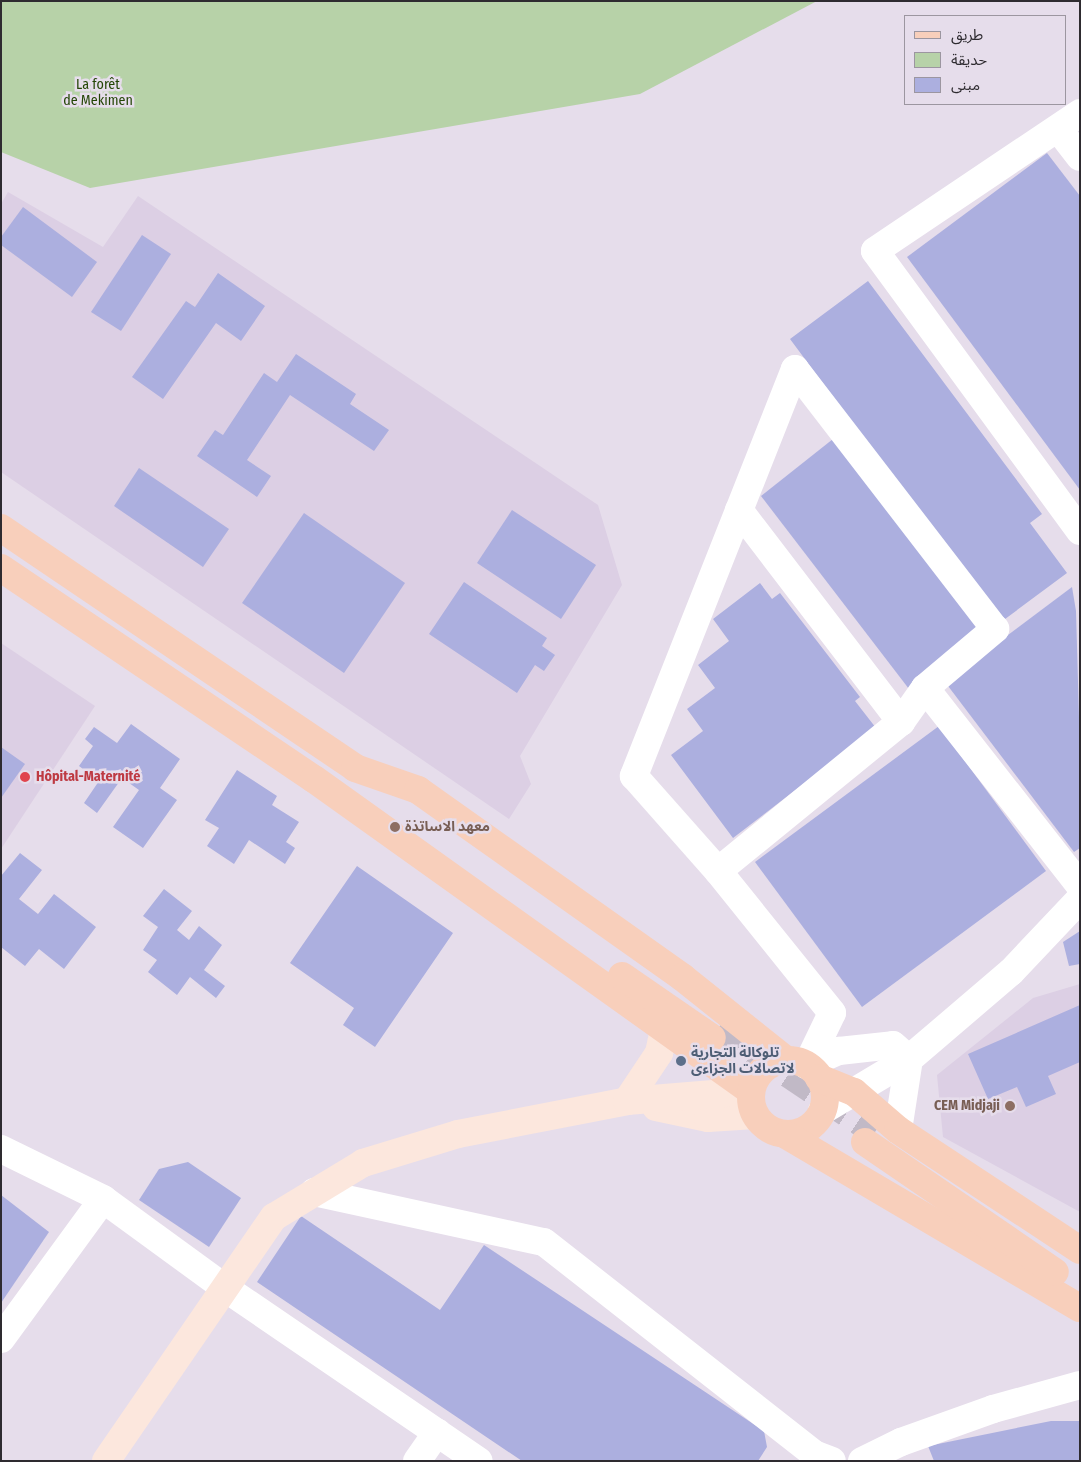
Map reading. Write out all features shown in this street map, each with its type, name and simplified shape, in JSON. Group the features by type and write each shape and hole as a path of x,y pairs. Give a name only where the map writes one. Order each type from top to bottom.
{"main road":[{"path":"1,528 355,768 715,1032 407,827 314,779"},
{"path":"1,568 314,779 664,1029 753,1103 774,1132 786,1134 1080,1308"},
{"path":"355,768 418,790 682,977 804,1068 854,1092 879,1135 1080,1292"},
{"path":"753,1103 764,1069 804,1068"},
{"path":"786,1134 808,1129 822,1111 825,1099 804,1068"},
{"path":"879,1135 1080,1250"},
{"path":"879,1135 1057,1255 1080,1265"}],"street":[{"path":"1080,113 1059,130 875,251 1080,531"},
{"path":"1059,130 1080,157"},
{"path":"718,870 901,722 925,688 995,629 795,369 634,776 718,870 832,1013 804,1068"},
{"path":"739,510 901,722"},
{"path":"925,688 1080,886"},
{"path":"822,1111 909,1059 1011,972 1080,899"},
{"path":"627,1101 659,1053 664,1029"},
{"path":"804,1068 839,1051 892,1044 909,1059"},
{"path":"879,1135 909,1059"},
{"path":"115,1458 225,1288 274,1217 363,1163 458,1134 627,1101 753,1103"},
{"path":"1,1149 103,1199 225,1288 479,1461"},
{"path":"314,1192 544,1242 814,1454 832,1461"},
{"path":"1,1339 103,1199"},
{"path":"862,1461 907,1451 993,1409 1080,1385"},
{"path":"417,1461 436,1432"}],"shaded area":[{"path":"8,192 103,247 138,196 598,505 622,585 520,756 531,784 509,819 1,472 1,204"},
{"name":"Hôpital-Maternité","path":"1,643 95,706 1,849"},
{"name":"CEM Midjaji","path":"1080,984 1080,1212 943,1137 937,1075 1033,998"}],"green space":[{"name":"La forêt de Mekimen","path":"1,1 817,1 640,94 90,188 1,152"}],"building":[{"path":"1047,153 1080,196 1080,490 907,257"},
{"path":"23,207 97,262 72,297 1,245 1,237"},
{"path":"142,235 171,254 121,331 91,312"},
{"path":"218,273 265,306 241,341 216,323 163,399 132,377 186,301 195,307"},
{"path":"868,281 1042,514 1030,523 1067,573 1001,622 790,339"},
{"path":"296,354 356,394 350,404 389,430 374,451 290,395 247,460 271,476 257,497 197,456 215,430 223,435 264,373 277,382"},
{"path":"833,439 982,632 909,689 761,496"},
{"path":"139,468 229,529 203,567 114,506"},
{"path":"512,510 596,565 561,619 477,563"},
{"path":"304,513 405,583 344,673 242,603"},
{"path":"464,582 547,638 542,646 555,655 544,671 535,665 517,693 429,634"},
{"path":"760,583 772,599 780,593 860,697 855,701 876,728 733,838 671,755 703,731 687,709 715,688 698,665 729,641 713,619"},
{"path":"1072,587 1076,611 1080,753 1080,848 1074,852 945,682"},
{"path":"131,724 180,759 160,788 177,800 143,848 113,827 139,790 122,778 97,813 84,803 99,781 79,766 93,746 85,739 94,727 117,743"},
{"path":"939,726 1046,871 862,1007 755,862"},
{"path":"1,747 25,764 1,798"},
{"path":"237,770 277,796 272,805 299,822 286,842 295,848 285,864 249,840 234,864 207,846 219,828 205,820"},
{"path":"20,853 42,870 19,899 38,914 54,894 96,927 64,969 39,949 25,966 1,947 1,876"},
{"path":"357,866 453,933 375,1047 343,1025 354,1008 290,963"},
{"path":"164,889 192,911 177,930 189,940 199,926 222,945 204,970 225,986 216,998 190,977 177,995 148,972 157,960 143,950 158,927 143,916"},
{"path":"1080,931 1080,964 1069,966 1063,942"},
{"path":"1080,1005 1080,1062 1048,1076 1056,1094 1026,1107 1017,1087 988,1099 968,1054"},
{"path":"188,1162 241,1198 209,1247 139,1200 159,1169"},
{"path":"1,1195 49,1232 1,1303"},
{"path":"301,1216 440,1310 484,1245 764,1431 767,1447 758,1461 522,1461 257,1282"},
{"path":"1051,1421 1080,1421 1080,1461 934,1461 928,1446"}],"tunnel":[{"path":"719,1027 875,1132"}],"place":[{"name":"Hôpital-Maternité","path":"25,777"},
{"name":"معهد الاساتذة","path":"395,827"},
{"name":"تلوكالة التجارية لاتصالات الجزاءى","path":"681,1061"},
{"name":"CEM Midjaji","path":"1010,1106"}]}
